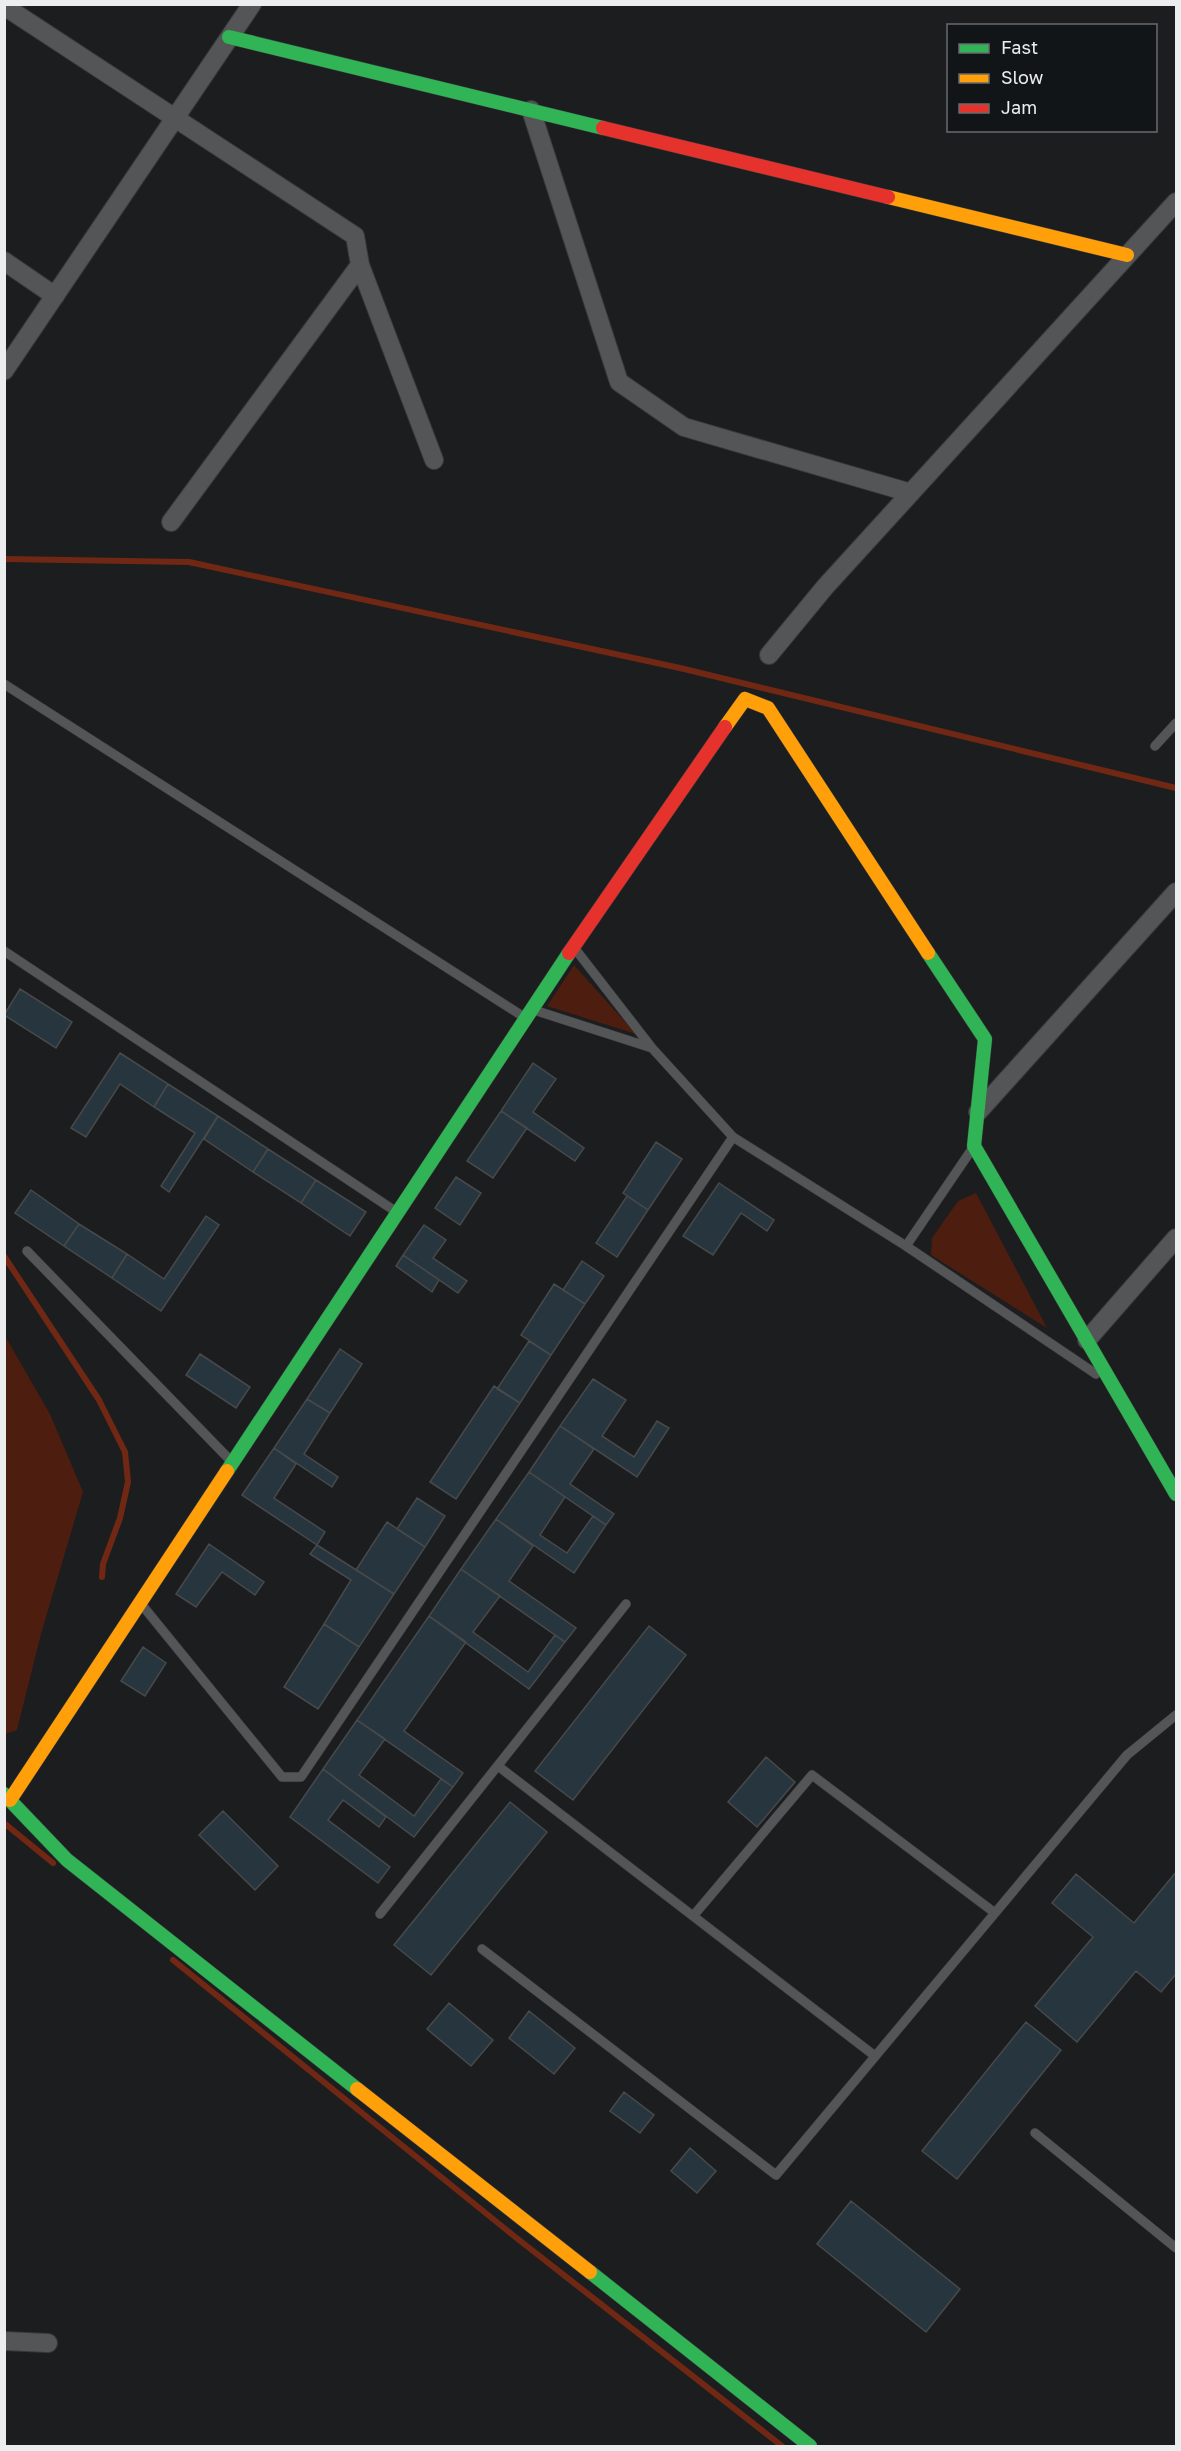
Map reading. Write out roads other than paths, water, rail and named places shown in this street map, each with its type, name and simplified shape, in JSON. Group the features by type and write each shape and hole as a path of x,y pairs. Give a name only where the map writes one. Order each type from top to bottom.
{"street":[{"path":"4,371 252,4"},
{"path":"4,6 355,237 360,266 434,460"},
{"path":"229,37 1127,255"},
{"path":"531,110 619,382 684,427 911,493"},
{"path":"769,655 825,588 1176,202"},
{"path":"4,261 55,296"},
{"path":"171,522 360,266"},
{"path":"810,2446 67,1860 8,1797 140,1603 573,947 745,699 768,708 985,1039 974,1146 1176,1494"},
{"path":"978,1113 1176,892"},
{"path":"1087,1340 1176,1238"},
{"path":"4,2341 48,2343"}],"lane":[{"path":"4,684 529,1014 652,1048"},
{"path":"1155,746 1176,723"},
{"path":"573,947 652,1048 733,1137 906,1246 1113,1385"},
{"path":"4,951 398,1212"},
{"path":"140,1603 282,1777 301,1777 733,1137"},
{"path":"906,1246 974,1146"},
{"path":"27,1251 232,1463"},
{"path":"380,1914 626,1604"},
{"path":"482,1949 776,2175 1127,1755 1176,1715"},
{"path":"498,1766 875,2056"},
{"path":"694,1915 812,1775 995,1913"},
{"path":"1035,2133 1176,2248"}],"waterway":[{"path":"4,559 189,562 680,668 1176,788"},
{"path":"4,1256 99,1400 125,1452 128,1482 120,1518 103,1564 102,1577"},
{"path":"4,1823 53,1863"},
{"path":"173,1960 514,2236 782,2446"}]}
